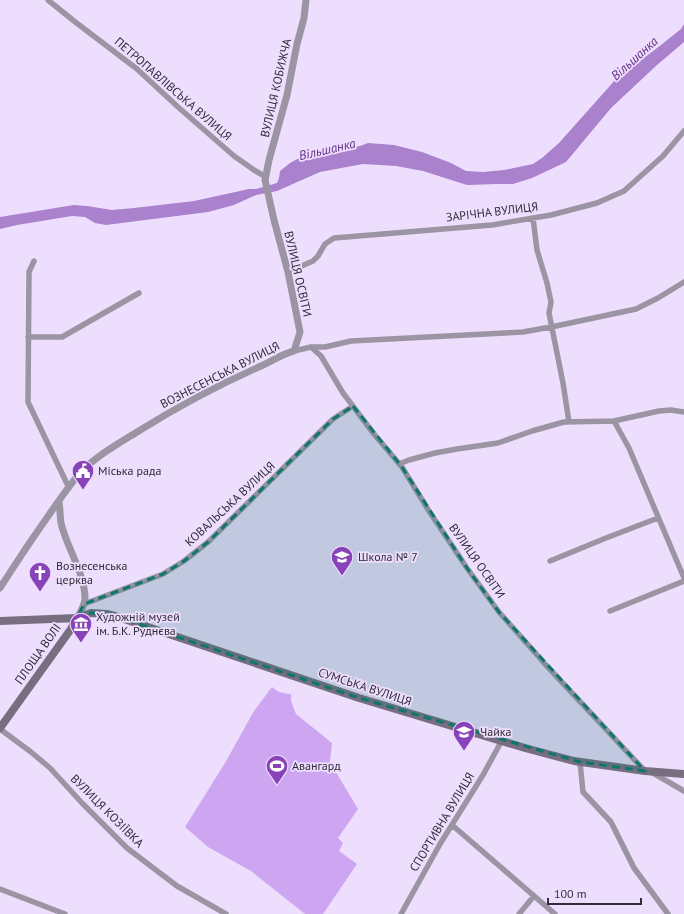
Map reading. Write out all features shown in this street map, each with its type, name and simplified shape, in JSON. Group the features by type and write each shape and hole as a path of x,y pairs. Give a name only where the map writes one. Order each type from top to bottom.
{"main road":[{"name":"СУМСЬКА ВУЛИЦЯ","path":"77,618 91,613 115,616 359,698 525,748 580,762 684,774"},
{"name":"ПЛОЩА ВОЛІ","path":"0,621 77,618"},
{"name":"ПЛОЩА ВОЛІ","path":"0,729 71,629 77,618"}],"street":[{"name":"ПЕТРОПАВЛІВСЬКА ВУЛИЦЯ","path":"48,0 137,69 234,156 265,179"},
{"name":"ВУЛИЦЯ КОБИЖЧА","path":"265,179 287,95 297,44 304,18 306,0"},
{"name":"ЗАРІЧНА ВУЛИЦЯ","path":"288,272 313,261 318,256 325,244 334,238 492,225 551,215 597,203 624,191 663,156 684,131"},
{"name":"ВУЛИЦЯ ОСВІТИ","path":"265,179 269,202 288,272 300,332 294,351"},
{"path":"533,218 537,250 551,302 549,313 569,422"},
{"path":"34,261 29,272 28,402 69,488"},
{"name":"ВОЗНЕСЕНСЬКА ВУЛИЦЯ","path":"0,588 36,532 81,472 101,455 157,420 198,397 236,377 288,353 312,347 325,347 358,340 523,332 552,327 636,309 681,287 684,282"},
{"path":"28,337 62,337 139,293"},
{"name":"ВУЛИЦЯ ОСВІТИ","path":"312,347 321,356 343,393 399,464 467,568 499,612 572,693 648,771"},
{"name":"КОВАЛЬСЬКА ВУЛИЦЯ","path":"84,604 163,574 184,561 208,542 333,419 353,406"},
{"path":"399,464 435,453 498,443 564,422 614,421 659,411 671,410 684,412"},
{"path":"614,421 629,448 684,578"},
{"path":"59,501 61,524 82,579 85,597 84,604 77,618"},
{"path":"550,561 658,518"},
{"path":"610,611 684,581"},
{"name":"ВУЛИЦЯ КОЗІЇВКА","path":"0,729 50,768 126,848 177,886 226,914"},
{"name":"СПОРТИВНА ВУЛИЦЯ","path":"401,914 502,742"},
{"path":"580,762 583,792 611,822 634,868 668,914"},
{"name":"СУМСЬКА ВУЛИЦЯ","path":"648,771 684,791"},
{"path":"452,825 555,914"},
{"path":"0,889 65,914"},
{"path":"519,914 534,896"}],"highlighted area":[{"path":"353,406 402,467 467,568 499,612 645,771 580,762 359,698 115,616 91,613 77,618 84,604 163,574 184,561 208,542 333,419"}],"shaded area":[{"path":"684,24 684,42 611,108 566,162 532,178 513,184 467,185 423,171 396,166 363,164 320,172 277,191 256,195 234,205 208,212 106,225 95,223 85,217 72,216 0,229 0,217 74,205 112,210 194,201 249,189 256,189 277,183 280,171 290,163 303,156 360,146 368,143 394,145 422,152 451,163 466,171 483,172 504,170 533,164 559,143 616,79 681,29"},
{"name":"Авангард","path":"272,687 286,694 291,694 291,701 296,714 332,743 330,762 358,809 338,838 343,843 339,851 357,864 323,914 305,914 251,871 208,847 185,827 225,763 254,711"}],"place":[{"name":"Міська рада","path":"83,490"},
{"name":"Школа № 7","path":"342,576"},
{"name":"Вознесенська церква","path":"40,592"},
{"name":"Художній музей ім. Б.К. Руднєва","path":"81,644"},
{"name":"Чайка","path":"464,752"},
{"name":"Авангард","path":"277,786"}],"water label":[{"name":"Вільшанка","path":"634,58"},
{"name":"Вільшанка","path":"327,149"}]}
